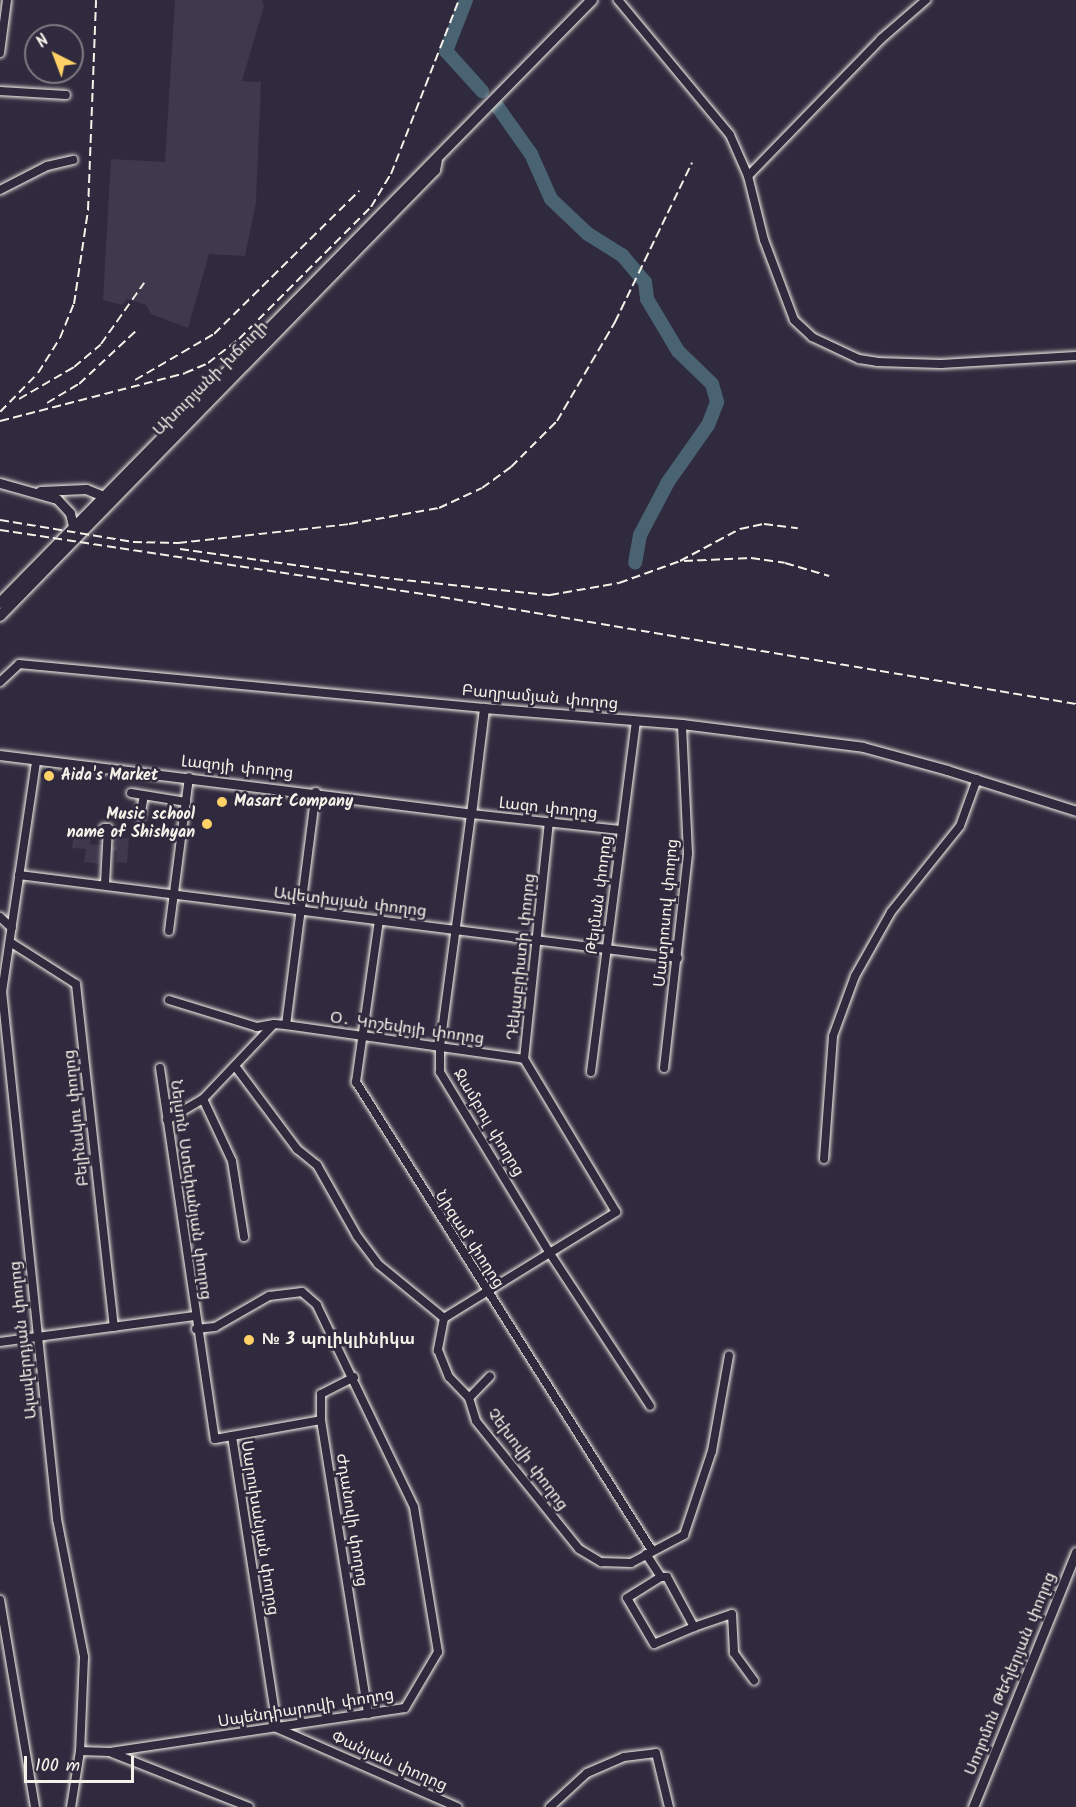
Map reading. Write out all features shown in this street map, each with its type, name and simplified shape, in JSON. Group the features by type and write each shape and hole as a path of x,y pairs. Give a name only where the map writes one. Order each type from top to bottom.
{"main road":[{"name":"Ախուրյանի խճուղի","path":"0,616 105,500 427,164 437,160 592,0"},
{"name":"Ախուրյանի խճուղի","path":"0,603 73,526 105,500"}],"street":[{"path":"0,48 7,0"},
{"path":"618,0 730,135 748,176 764,240 794,320 812,337 859,359 877,362 941,364 1076,357"},
{"path":"748,176 880,39 926,0"},
{"path":"0,91 66,95"},
{"path":"0,190 47,166 73,160"},
{"path":"0,483 35,491 64,503 73,526"},
{"path":"35,491 86,489 105,500"},
{"name":"Բաղրամյան փողոց","path":"0,682 19,664 636,722 682,724 863,747 977,779 1076,812"},
{"name":"Ջամբուլ փողոց","path":"484,708 454,930 440,1046 440,1072 549,1252 650,1406"},
{"name":"Թելման փողոց","path":"591,1072 636,722"},
{"name":"Մատրոսով փողոց","path":"664,1068 688,852 682,724"},
{"name":"Լազոյի փողոց","path":"0,755 36,762 316,792 471,814"},
{"name":"Ալավերդյան փողոց","path":"36,762 1,992 57,1519 84,1657 81,1751 71,1807"},
{"path":"169,931 189,777"},
{"path":"824,1159 833,1036 855,976 891,912 960,826 977,779"},
{"path":"286,1025 316,792"},
{"path":"131,793 186,802"},
{"path":"140,816 144,796"},
{"name":"Լազո փողոց","path":"471,814 621,830"},
{"name":"Դեկաբրիստի փողոց","path":"549,823 524,1059 616,1212 549,1252"},
{"path":"104,828 108,828 105,884"},
{"name":"Ավետիսյան փողոց","path":"19,875 105,884 678,958"},
{"path":"0,917 12,928"},
{"name":"Նիզամ փողոց","path":"379,920 360,1037 356,1082 648,1552 661,1577 666,1577 694,1627"},
{"name":"Բելինսկու փողոց","path":"10,942 76,984 114,1327"},
{"path":"169,1000 257,1027 274,1024"},
{"path":"167,1120 203,1099 274,1024"},
{"name":"Օ․ Կոշեվոյի փողոց","path":"274,1024 524,1059"},
{"path":"236,1066 297,1149 317,1165 357,1236 378,1264 444,1318 549,1252"},
{"name":"Նելսոն Ստեփանյան փողոց","path":"160,1068 194,1316"},
{"path":"203,1099 232,1161 244,1237"},
{"name":"Սպենդիարովի փողոց","path":"81,1751 110,1752 405,1708 438,1652 414,1507 354,1377 317,1305 302,1292 268,1296 215,1327 196,1329"},
{"path":"0,1342 194,1316"},
{"name":"Սարուխանյան փողոց","path":"194,1316 215,1438 232,1436 277,1728"},
{"name":"Չեխովի փողոց","path":"444,1318 438,1350 449,1377 469,1398 476,1421 579,1549 601,1562 631,1563 684,1535 712,1451 729,1356"},
{"path":"469,1398 490,1376"},
{"name":"Ժդանովի փողոց","path":"354,1377 321,1394 321,1420 368,1714"},
{"path":"232,1436 321,1420"},
{"name":"Սողոմոն Թեհլերյան փողոց","path":"973,1807 1076,1552"},
{"path":"661,1577 627,1598 654,1644 732,1614 735,1653 754,1681"},
{"path":"0,1600 35,1807"},
{"name":"Փանյան փողոց","path":"277,1728 457,1807"},
{"path":"110,1752 249,1807"},
{"path":"550,1807 587,1773 624,1757 656,1754 669,1807"}],"shaded area":[{"path":"175,0 262,0 264,6 242,81 261,82 256,202 245,256 209,254 188,328 151,314 146,305 127,299 122,305 103,300 111,159 165,162"},
{"name":"Aida's Market","path":"46,769 52,769 56,776 52,783 46,783 42,779 42,773"},
{"path":"74,832 91,834 90,844 115,846 116,837 129,838 127,863 116,862 117,851 102,850 100,864 84,862 86,849 72,848"}],"waterway":[{"path":"466,0 446,51 482,91"},
{"path":"497,106 531,154 551,199 588,234 622,255 645,282 647,299 678,351 712,384 717,402 708,425 668,482 640,535 635,563"}],"railway":[{"path":"0,412 38,373 60,338 74,304 88,210 96,0"},
{"path":"0,421 185,373 208,363 239,339 371,207 391,174 459,0"},
{"path":"0,520 133,542 178,543 349,524 439,508 482,488 511,467 557,421 615,322 692,163"},
{"path":"135,380 214,334 359,191"},
{"path":"19,399 74,367 101,344 144,283"},
{"path":"47,403 79,384 138,329"},
{"path":"180,549 394,579 550,595 619,583 680,561 740,529 764,524 798,528"},
{"path":"0,530 441,597 1076,704"},
{"path":"684,561 751,558 785,563 829,576"}],"place":[{"name":"Aida's Market","path":"49,776"},
{"name":"Masart Company","path":"222,802"},
{"name":"Music school name of Shishyan","path":"207,824"},
{"name":"№ 3 պոլիկլինիկա","path":"249,1340"}]}
